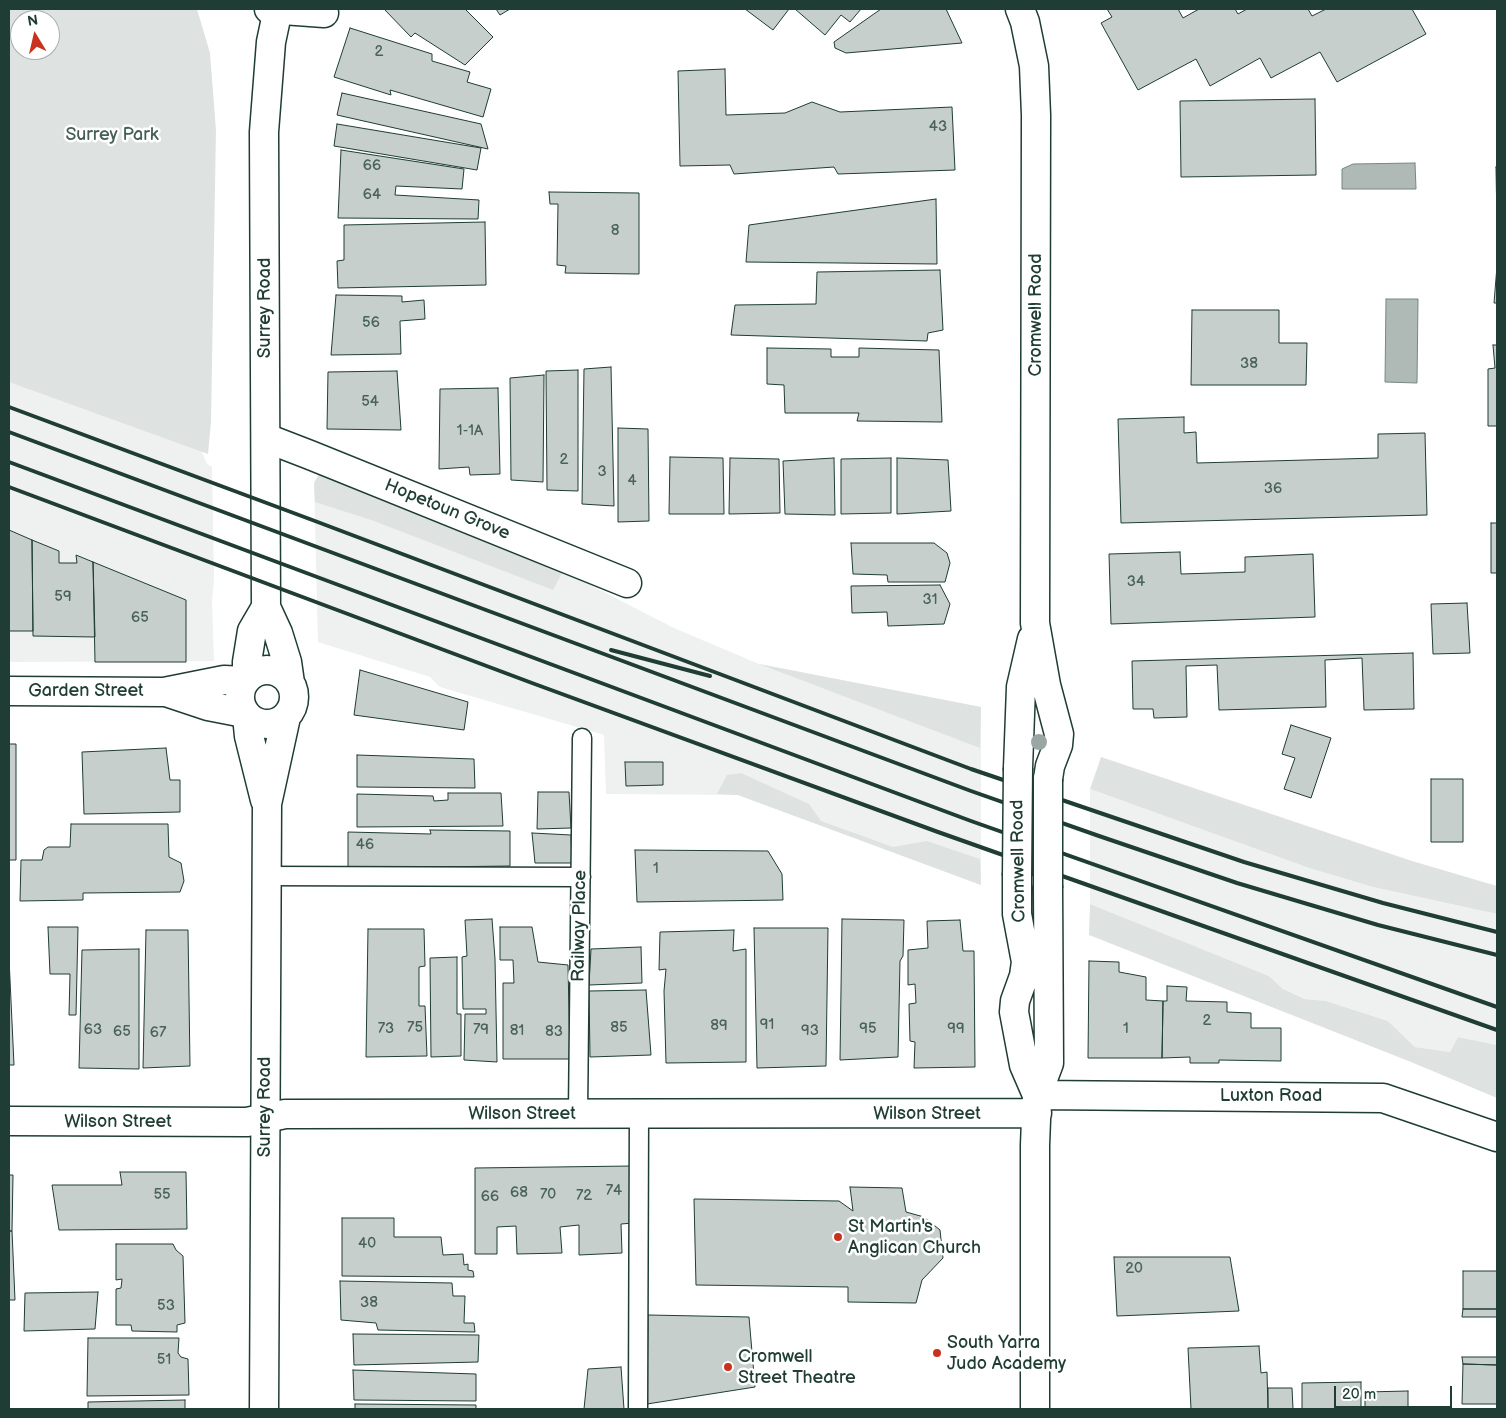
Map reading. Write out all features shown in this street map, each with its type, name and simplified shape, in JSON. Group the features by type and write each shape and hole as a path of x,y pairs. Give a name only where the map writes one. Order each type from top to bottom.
{"street":[{"path":"269,9 324,12"},
{"name":"Surrey Road","path":"278,9 271,42 264,132 266,607 278,633 287,662 290,683"},
{"name":"Cromwell Road","path":"1020,9 1025,22 1034,66 1036,115 1035,623 1046,685 1059,734 1058,745 1050,766 1048,779 1048,888 1038,965 1014,1012 1024,1065 1037,1104 1035,1409"},
{"name":"Hopetoun Grove","path":"266,438 627,583"},
{"path":"246,680 252,631 266,607"},
{"name":"Cromwell Road","path":"1035,623 1021,687 1018,768 1017,914 1038,965"},
{"path":"265,670 275,671 283,676 290,683 294,692 294,701 286,717 279,722 262,724 246,715 240,706 239,696 246,680 255,673 265,670"},
{"name":"Garden Street","path":"9,691 164,692 224,680 246,680"},
{"name":"Garden Street","path":"164,692 208,706 246,715"},
{"name":"Surrey Road","path":"246,715 266,804"},
{"name":"Surrey Road","path":"264,1409 266,804 286,717"},
{"name":"Luxton Road","path":"1037,1104 1383,1098 1497,1137"},
{"name":"Wilson Street","path":"9,1121 247,1122 285,1114 639,1114 1037,1104"}],"lane":[{"name":"Railway Place","path":"578,1114 582,738"},
{"path":"265,876 581,877"},
{"path":"638,1409 639,1114"}],"shaded area":[{"path":"1415,163 1416,189 1342,189 1342,169 1353,164"},
{"path":"1386,299 1418,299 1417,383 1385,382"},
{"path":"9,372 197,440 207,464 212,467 214,661 9,662"},
{"path":"319,474 563,571 674,628 759,664 981,707 981,885 738,795 606,794 604,735 440,687 430,677 318,642 314,483"},
{"path":"1090,789 1309,868 1373,887 1497,914 1497,1045 1458,1037 1450,1052 1415,1047 1388,1021 1326,1001 1305,999 1283,989 1269,976 1090,904"}],"green space":[{"name":"Surrey Park","path":"9,9 197,9 210,53 216,130 211,422 208,454 9,382"},
{"path":"322,473 563,571 553,590 374,521 315,502 314,483 319,474"},
{"path":"759,664 981,707 980,748"},
{"path":"1101,757 1412,861 1497,886 1497,914 1373,887 1309,868 1090,789"},
{"path":"741,773 809,804 821,821 893,847 927,841 980,859 981,885 738,795 717,794 727,775"},
{"path":"1090,904 1269,976 1283,989 1305,999 1326,1001 1388,1021 1415,1047 1450,1052 1458,1037 1497,1045 1497,1098 1411,1062 1089,935"}],"building":[{"path":"384,9 465,9 493,37 465,65 415,33 411,37"},
{"path":"496,9 510,9 500,15"},
{"path":"745,9 789,9 773,30"},
{"path":"795,9 861,9 850,22 841,15 825,35"},
{"path":"881,9 946,9 962,43 846,53 835,48 834,42"},
{"path":"1107,9 1178,9 1183,18 1199,9 1235,9 1238,14 1247,9 1308,9 1312,16 1326,9 1412,9 1426,34 1337,82 1320,52 1271,78 1260,58 1210,86 1196,59 1138,90 1101,23 1112,17"},
{"path":"350,28 432,54 432,61 470,72 467,82 491,89 483,117 390,90 391,95 334,77"},
{"path":"725,69 726,115 785,113 812,102 840,112 952,107 955,170 838,174 834,167 734,174 730,165 680,166 678,71"},
{"path":"342,93 481,124 488,149 337,115"},
{"path":"1315,99 1316,175 1181,177 1180,101"},
{"path":"337,124 481,148 477,170 334,146"},
{"path":"341,150 464,169 462,189 396,186 395,195 479,200 478,219 338,218"},
{"path":"1496,167 1497,167 1497,226"},
{"path":"549,192 639,193 639,274 565,273 566,266 557,265 558,204 550,204"},
{"path":"936,199 937,264 746,262 749,225"},
{"path":"485,222 486,285 338,288 337,261 344,260 344,225"},
{"path":"1497,266 1497,303 1494,303"},
{"path":"940,270 943,330 928,333 927,341 731,335 735,305 816,304 817,272"},
{"path":"336,295 402,296 402,302 424,300 425,319 400,321 401,354 331,355"},
{"path":"1192,310 1279,310 1279,343 1307,343 1306,385 1191,385"},
{"path":"1493,345 1497,345 1497,426 1488,426 1488,369 1495,368"},
{"path":"767,348 831,349 831,357 859,357 859,348 939,350 942,422 857,421 859,413 785,413 784,385 767,384"},
{"path":"611,367 614,506 582,504 584,369"},
{"path":"578,370 578,491 547,490 546,371"},
{"path":"397,371 401,430 327,429 328,372"},
{"path":"544,375 543,482 511,480 510,378"},
{"path":"498,388 500,474 470,475 469,467 439,469 440,389"},
{"path":"1184,417 1184,433 1196,432 1197,463 1378,458 1378,434 1425,433 1427,515 1121,523 1118,419"},
{"path":"618,428 648,429 649,521 618,522"},
{"path":"670,457 723,458 724,514 669,514"},
{"path":"730,458 779,459 780,513 729,514"},
{"path":"834,458 835,515 785,514 783,461"},
{"path":"891,458 891,513 841,514 841,459"},
{"path":"897,458 948,460 951,511 897,514"},
{"path":"1491,523 1497,523 1497,573 1491,573"},
{"path":"9,530 32,540 33,631 9,631"},
{"path":"32,540 59,551 59,563 77,563 76,555 93,562 95,637 33,636"},
{"path":"851,543 934,543 947,553 950,563 945,582 888,582 887,575 853,574"},
{"path":"1180,552 1181,574 1245,572 1245,557 1313,554 1315,617 1111,624 1109,554"},
{"path":"93,562 186,600 186,662 95,662"},
{"path":"940,585 950,604 944,624 888,626 887,612 852,613 851,586"},
{"path":"1467,603 1470,653 1433,654 1431,604"},
{"path":"1413,653 1414,709 1364,710 1362,658 1325,660 1326,707 1219,710 1217,665 1186,666 1187,717 1154,718 1153,709 1133,709 1132,661"},
{"path":"360,670 468,702 464,730 354,715"},
{"path":"1291,725 1331,738 1311,798 1284,789 1295,758 1282,754"},
{"path":"9,744 16,744 16,860 9,860"},
{"path":"166,748 170,780 180,780 180,812 84,814 82,752"},
{"path":"357,755 474,759 475,788 357,787"},
{"path":"625,762 663,762 663,785 626,786"},
{"path":"1431,779 1463,779 1463,842 1431,842"},
{"path":"538,792 569,792 571,828 537,829"},
{"path":"448,793 501,793 503,826 357,827 357,794 433,796 434,801 448,800"},
{"path":"71,824 168,824 169,857 181,863 184,881 180,892 83,893 83,900 20,901 21,860 42,860 44,850 48,847 70,847"},
{"path":"430,830 510,831 510,866 348,868 348,832 431,834"},
{"path":"532,833 571,835 572,863 535,863"},
{"path":"635,850 768,851 782,874 783,900 637,902"},
{"path":"492,919 495,959 497,1062 464,1060 465,1014 486,1014 486,1009 463,1009 462,957 467,956 465,920"},
{"path":"842,919 904,920 903,956 900,961 898,1057 840,1060"},
{"path":"960,920 963,951 974,951 975,1067 914,1068 915,1042 910,1041 909,1004 916,1003 915,984 908,985 908,950 928,948 927,921"},
{"path":"48,927 78,927 76,1015 69,1015 70,974 50,974"},
{"path":"500,927 532,927 538,962 568,965 570,1059 503,1059 503,983 514,983 513,960 500,960"},
{"path":"754,928 828,928 826,1066 757,1068"},
{"path":"368,929 424,929 425,966 419,967 419,1006 425,1006 427,1056 366,1057"},
{"path":"146,930 188,930 190,1066 143,1068"},
{"path":"734,930 733,951 746,949 746,1062 666,1063 664,991 666,969 659,970 660,932"},
{"path":"641,947 642,983 589,985 591,949"},
{"path":"139,949 139,1069 79,1068 82,950"},
{"path":"457,957 457,1014 461,1014 461,1056 431,1057 430,958"},
{"path":"9,958 14,1065 9,1065"},
{"path":"1089,961 1119,962 1119,972 1146,977 1146,1000 1163,1001 1162,1058 1088,1058"},
{"path":"1167,986 1187,987 1186,1001 1227,1002 1227,1012 1251,1013 1251,1028 1281,1028 1281,1061 1219,1060 1219,1063 1190,1063 1190,1057 1162,1058 1163,1001 1167,1001"},
{"path":"646,990 651,1055 590,1057 589,991"},
{"path":"632,1166 633,1223 621,1224 622,1253 579,1255 579,1225 560,1227 562,1253 517,1254 516,1226 497,1227 497,1254 475,1254 475,1168"},
{"path":"120,1172 186,1172 187,1229 59,1230 52,1185 122,1185"},
{"path":"9,1175 13,1175 12,1231 9,1231"},
{"path":"850,1187 902,1188 906,1212 924,1217 940,1230 943,1258 922,1280 916,1303 848,1302 848,1287 696,1285 694,1199 839,1201 853,1211"},
{"path":"342,1218 394,1218 394,1237 441,1237 443,1255 463,1254 464,1265 468,1264 468,1270 473,1271 474,1277 342,1276"},
{"path":"9,1231 12,1231 15,1300 9,1300"},
{"path":"116,1244 173,1244 176,1250 183,1256 185,1323 177,1325 177,1332 132,1331 131,1325 116,1325 116,1289 121,1288 122,1279 116,1280"},
{"path":"1114,1257 1230,1257 1239,1311 1117,1316"},
{"path":"1463,1271 1497,1271 1497,1309 1463,1309"},
{"path":"340,1281 452,1283 453,1296 465,1296 464,1323 474,1323 475,1332 378,1330 376,1323 341,1320"},
{"path":"98,1292 95,1329 24,1331 25,1293"},
{"path":"1463,1309 1497,1309 1497,1317 1462,1317"},
{"path":"648,1315 749,1317 755,1387 647,1404"},
{"path":"353,1334 479,1335 478,1362 354,1365"},
{"path":"88,1338 179,1338 178,1353 181,1357 188,1359 189,1395 87,1396"},
{"path":"1259,1346 1261,1373 1267,1372 1268,1409 1191,1409 1188,1348"},
{"path":"1462,1357 1497,1357 1497,1365 1463,1364"},
{"path":"1463,1364 1497,1365 1497,1404 1462,1404"},
{"path":"621,1367 624,1409 584,1409 588,1369"},
{"path":"353,1370 476,1374 476,1401 354,1400"},
{"path":"1361,1382 1361,1409 1302,1409 1302,1383"},
{"path":"1268,1388 1292,1388 1293,1409 1268,1409"},
{"path":"1408,1391 1408,1409 1365,1409 1365,1392"},
{"path":"185,1400 185,1409 88,1409 88,1402"},
{"path":"355,1404 476,1405 476,1409 355,1409"}],"railway":[{"path":"9,407 971,769 1244,862 1383,903 1497,932"},
{"path":"9,432 971,791 1099,836 1237,883 1378,925 1497,955"},
{"path":"9,462 971,821 1497,1007"},
{"path":"9,487 532,683 938,832 1497,1030"},
{"path":"611,650 710,676"}],"place":[{"name":"St Martin's Anglican Church","path":"838,1237"},
{"name":"South Yarra Judo Academy","path":"937,1353"},
{"name":"Cromwell Street Theatre","path":"728,1367"}]}
